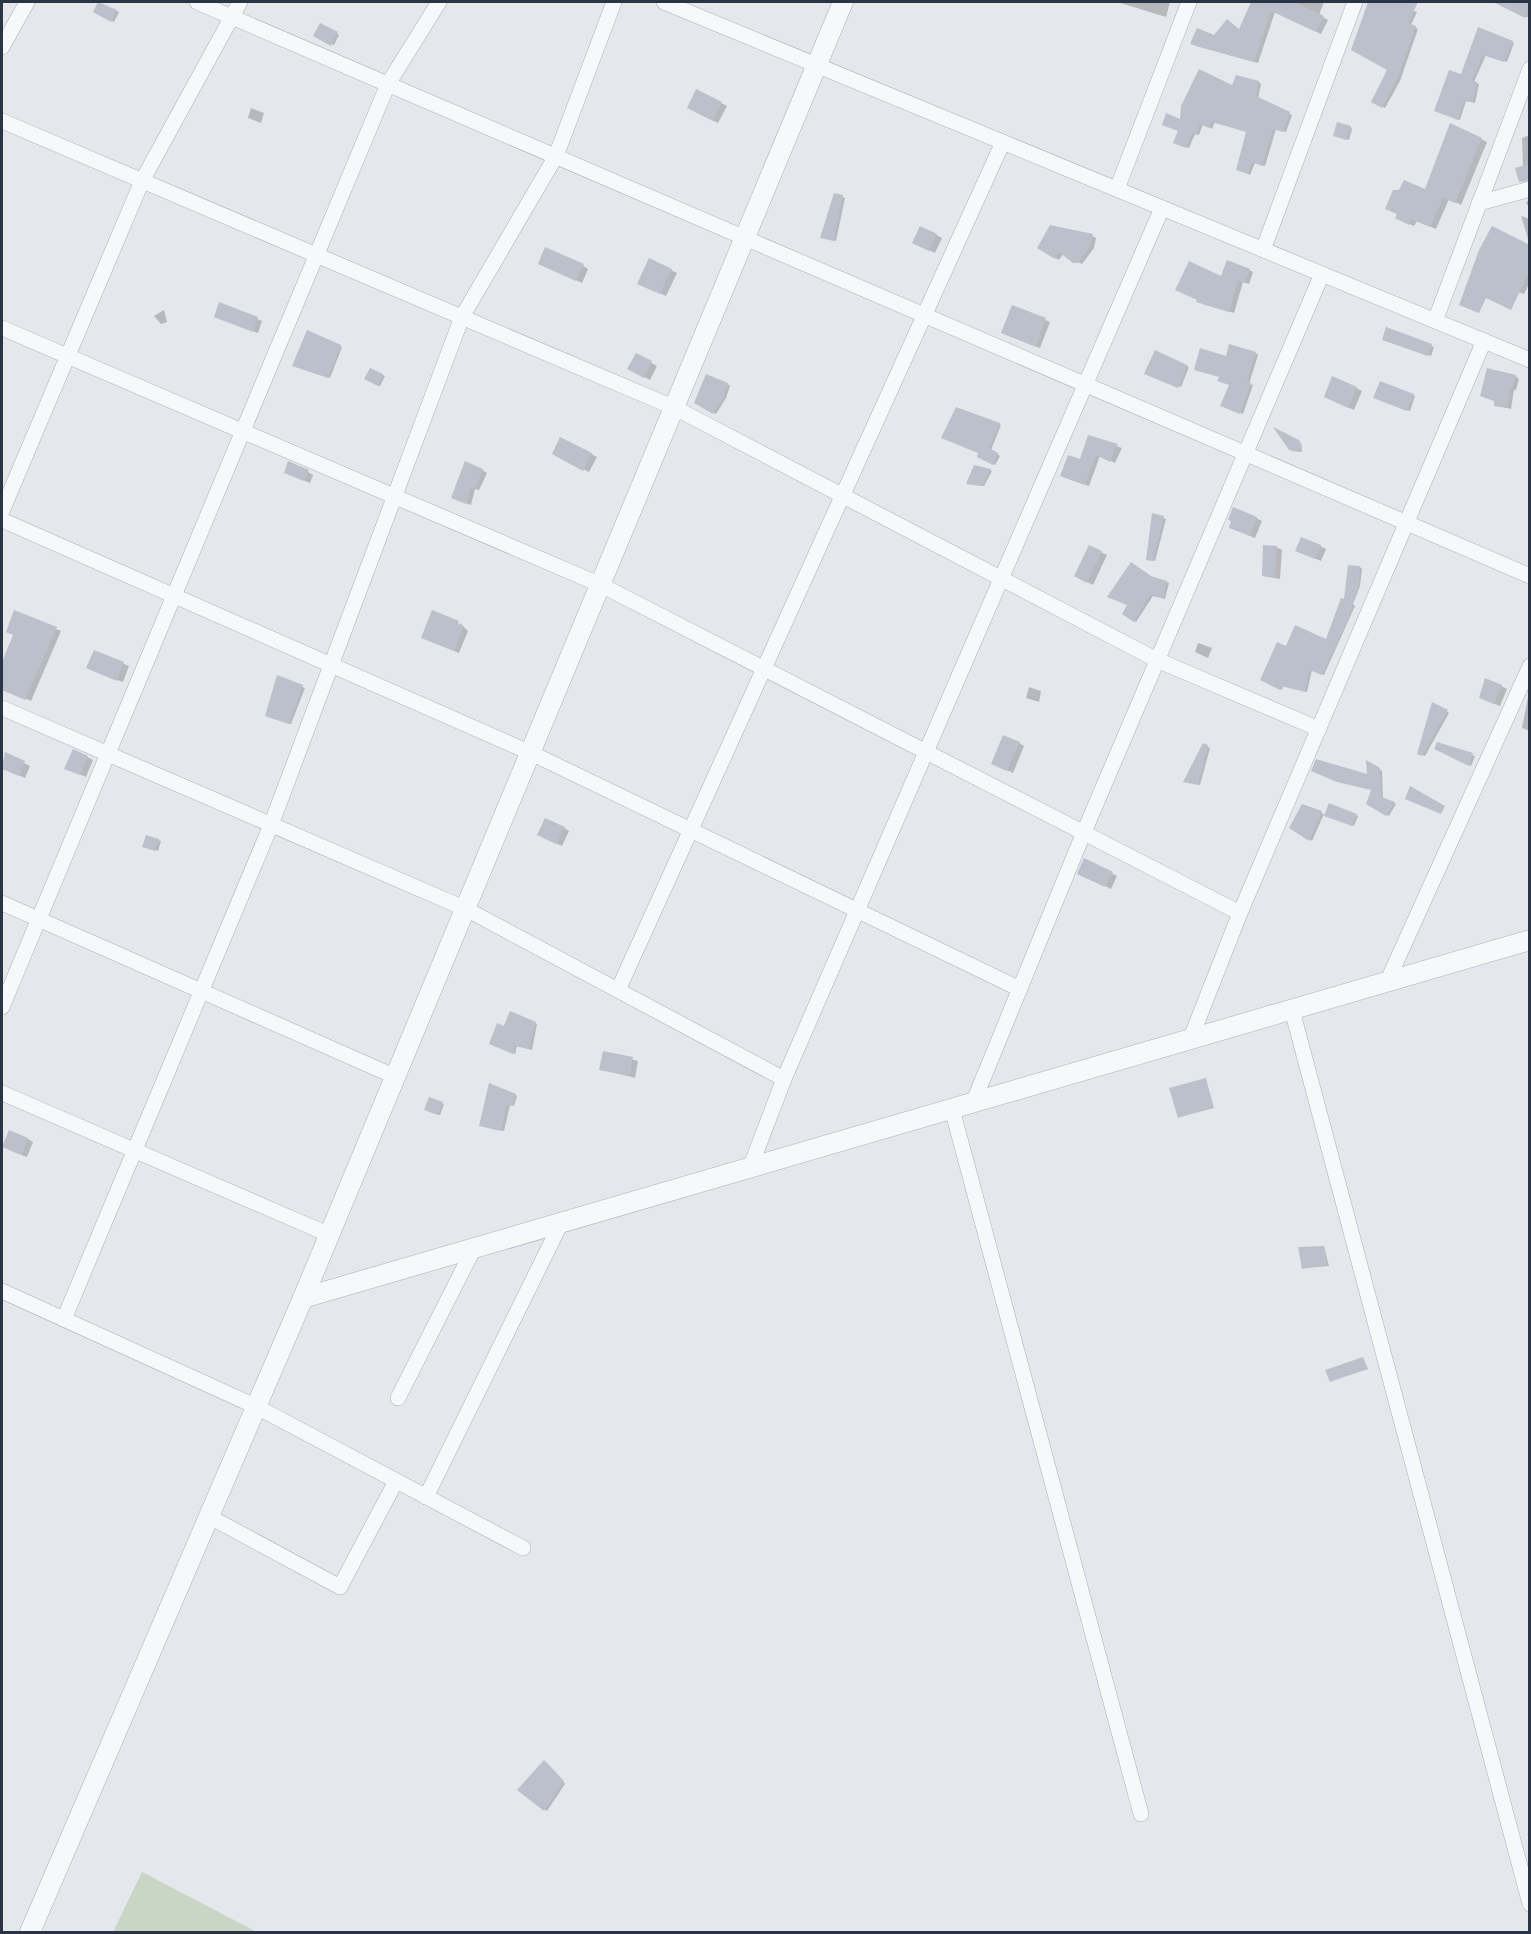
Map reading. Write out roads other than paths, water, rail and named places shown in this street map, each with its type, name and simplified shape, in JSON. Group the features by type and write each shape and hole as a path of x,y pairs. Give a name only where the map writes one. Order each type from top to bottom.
{"street":[{"path":"2,47 27,2"},
{"path":"197,2 1530,576"},
{"path":"2,511 142,181 240,2"},
{"path":"2,1007 388,84 439,2"},
{"path":"64,1319 271,825 462,317 556,156 614,2"},
{"path":"664,2 1530,360"},
{"path":"30,1932 330,1234 843,2"},
{"path":"1117,189 1189,2"},
{"path":"1263,250 1355,2"},
{"path":"1435,321 1530,69"},
{"path":"2,121 675,408 1157,660 1319,729"},
{"path":"618,990 1003,142"},
{"path":"1479,203 1530,189"},
{"path":"750,1168 784,1079 1162,208"},
{"path":"973,1103 1084,832 1322,274"},
{"path":"2,328 601,585 1240,913"},
{"path":"1190,1040 1240,913 1484,341"},
{"path":"2,520 531,753 1020,989"},
{"path":"1388,982 1530,666"},
{"path":"2,708 466,909 784,1079"},
{"path":"2,903 396,1077"},
{"path":"303,1298 1530,940"},
{"path":"1292,1010 1530,1904"},
{"path":"2,1093 330,1234"},
{"path":"952,1109 1141,1814"},
{"path":"426,1497 561,1223"},
{"path":"398,1398 474,1248"},
{"path":"2,1291 257,1407 523,1548"},
{"path":"210,1517 340,1587 396,1480"}]}
